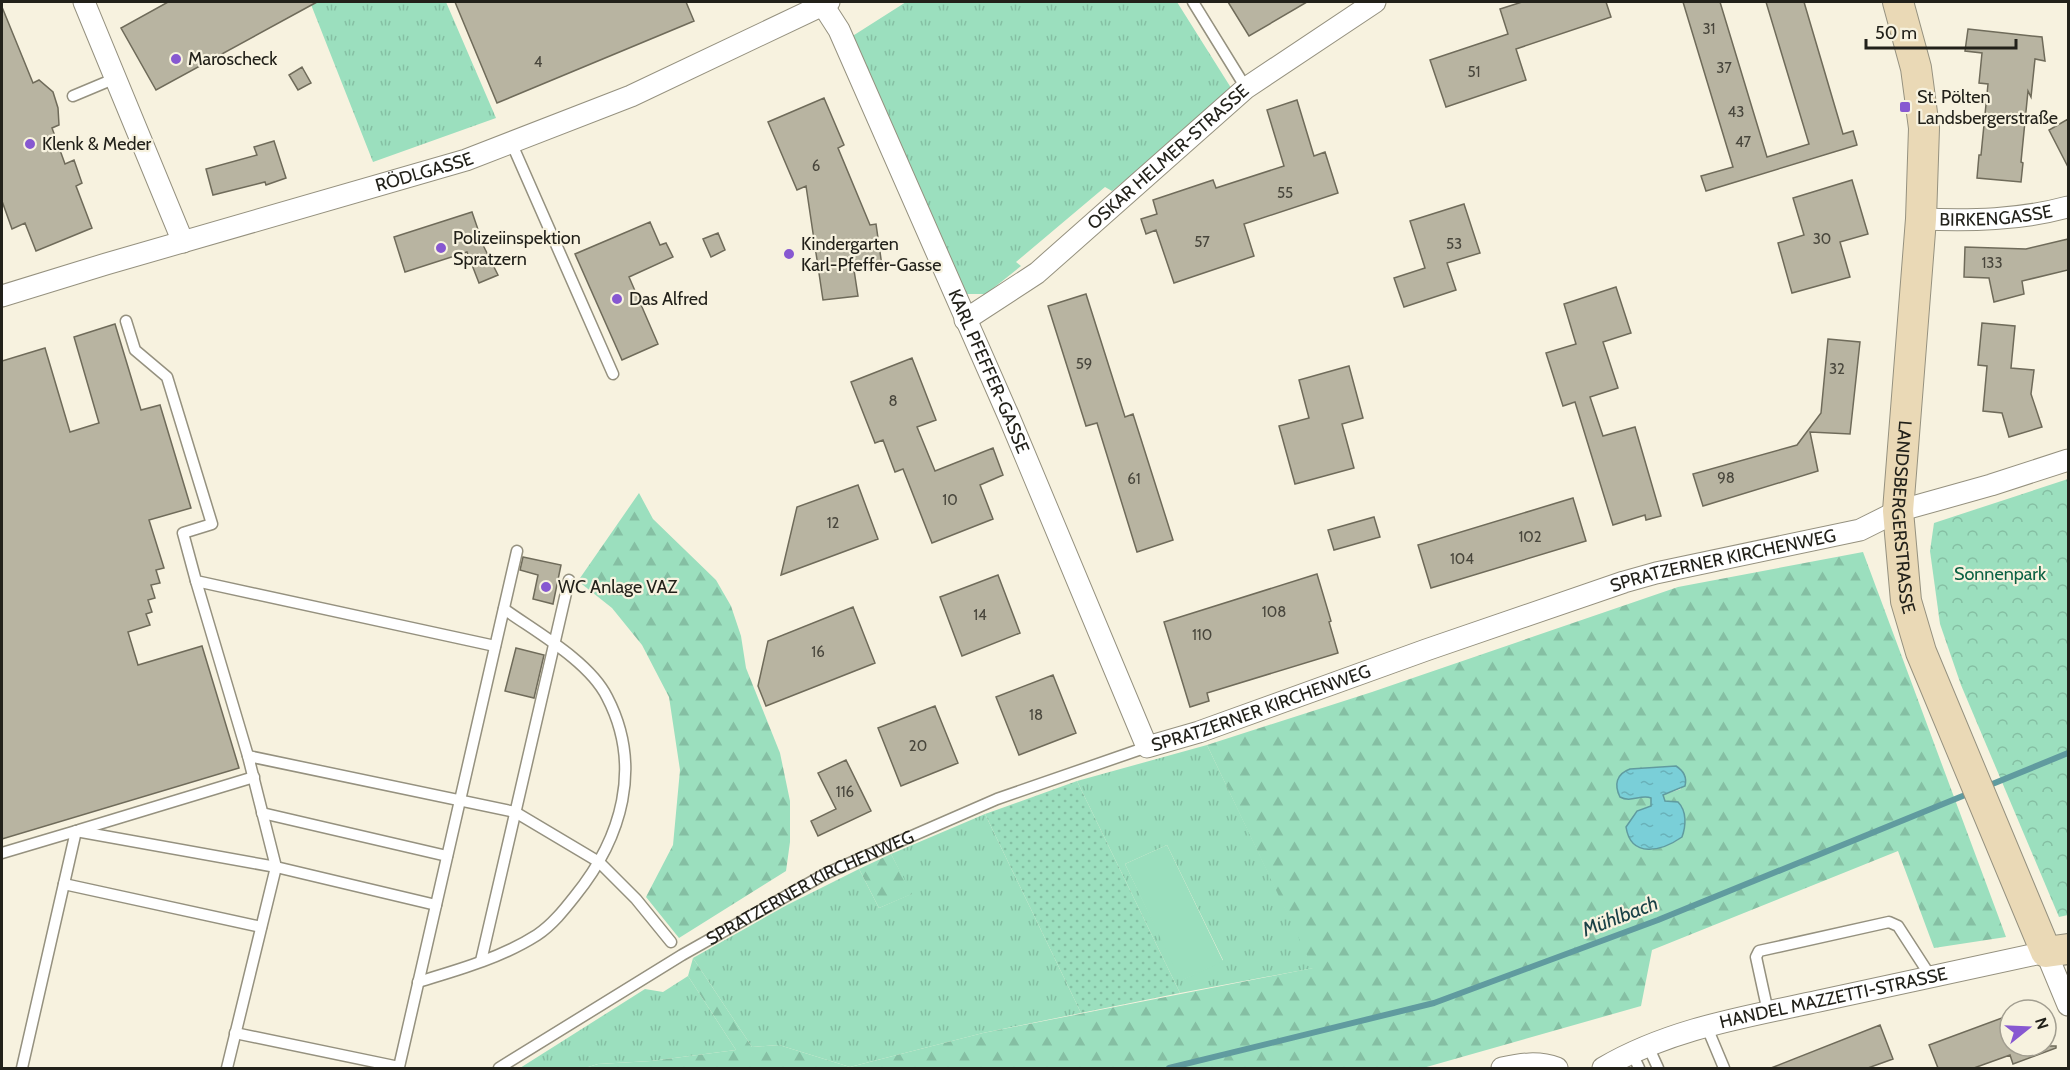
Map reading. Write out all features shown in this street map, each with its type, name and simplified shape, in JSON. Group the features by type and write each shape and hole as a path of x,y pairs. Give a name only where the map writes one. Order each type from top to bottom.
{"street":[{"path":"84,2 183,242"},
{"name":"OSKAR HELMER-STRASSE","path":"965,320 1037,273 1246,88 1375,2"},
{"name":"LANDSBERGERSTRASSE","path":"1898,2 1916,68 1924,128 1921,219 1898,512 1906,601 1921,652 1987,814 2057,951 2068,1005"},
{"name":"RÖDLGASSE","path":"2,296 466,160 631,96 824,3"},
{"name":"KARL PFEFFER-GASSE","path":"824,3 839,30 1013,427 1147,747"},
{"name":"BIRKENGASSE","path":"1921,219 1966,221 2018,218 2068,207"},
{"name":"SPRATZERNER KIRCHENWEG","path":"1147,747 1199,732 1415,653 1624,582 1656,573 1860,530 1898,512 2068,460"},
{"name":"HANDEL MAZZETTI-STRASSE","path":"1603,1068 1639,1056 1706,1025 2057,951"},
{"path":"1502,1068 1525,1064 1540,1064 1557,1068"}],"lane":[{"path":"1193,2 1246,88"},
{"path":"73,96 116,78"},
{"path":"511,142 613,374"},
{"path":"126,321 135,350 167,377 212,524 183,533 254,777 276,867 227,1068"},
{"path":"235,1033 399,1066 517,551"},
{"path":"481,962 569,580"},
{"path":"196,581 495,646"},
{"path":"418,982 502,954 538,934 563,911 592,876 609,843 622,807 626,766 621,734 607,696 586,669 504,609"},
{"name":"SPRATZERNER KIRCHENWEG","path":"499,1068 682,955 827,873 997,799 1147,747"},
{"path":"248,756 515,812 599,862 636,899 671,942"},
{"path":"2,853 254,777"},
{"path":"262,813 447,856"},
{"path":"76,831 276,867 436,905"},
{"path":"22,1068 76,831"},
{"path":"64,884 261,927"},
{"path":"1768,1012 1756,957 1759,951 1889,922 1898,926 1931,977"},
{"path":"1706,1025 1724,1068"},
{"path":"1639,1056 1658,1068"}],"green space":[{"path":"310,2 446,2 496,118 373,162"},
{"path":"906,2 1177,2 1233,91 1112,191 1105,187 1016,262 1021,266 986,294 966,294 851,37"},
{"name":"Sonnenpark","path":"2068,479 2068,915 2059,917 1961,685 1940,624 1930,551 1934,523"},
{"path":"639,493 653,519 716,580 731,606 741,636 746,668 780,753 790,801 790,842 786,871 679,938 646,897 673,845 680,770 669,697 642,645 612,608 578,581"},
{"path":"1863,552 2006,937 1934,948 1898,851 1652,950 1641,1006 1423,1068 585,1068 598,1064 651,1061 736,1050 688,976 693,958 752,1047 779,1045 850,1067 983,1033 1313,968 1207,745 1372,692 1678,587","holes":["1676,766 1681,769 1681,789 1663,795 1664,801 1682,806 1685,821 1682,837 1675,842 1651,849 1643,809 1651,806 1651,797 1647,796 1630,769"]},
{"path":"1207,745 1314,968 1180,993 1077,781","holes":["1167,845 1223,960 1182,980 1125,864"]},
{"path":"1077,781 1180,993 1081,1013 985,814"},
{"path":"985,814 1081,1013 983,1033 850,1067 779,1045 752,1047 693,958 787,905 859,869 879,908 911,894 891,854"},
{"path":"1167,845 1223,961 1181,981 1125,864"},
{"path":"891,854 912,894 879,908 859,869"},
{"path":"688,976 736,1050 651,1061 598,1064 585,1068 520,1068 645,989 663,992"}],"water":[{"path":"1676,766 1684,775 1685,786 1663,795 1665,801 1678,802 1683,810 1685,823 1682,837 1666,846 1641,848 1629,837 1626,827 1637,811 1651,806 1651,798 1624,799 1620,797 1617,788 1619,777 1630,769"}],"building":[{"name":"Maroscheck","path":"168,2 317,2 156,90 121,28"},
{"path":"455,2 686,2 694,21 497,103"},
{"path":"1228,2 1307,2 1249,36"},
{"path":"1522,2 1606,2 1611,17 1516,49 1526,80 1446,107 1430,60 1508,34 1500,9"},
{"path":"1683,2 1720,2 1767,157 1809,144 1766,2 1804,2 1843,134 1853,131 1857,145 1706,191 1701,176 1733,167"},
{"name":"Klenk & Meder","path":"2,7 33,83 39,80 53,92 58,108 59,125 52,128 65,164 74,160 82,183 76,186 92,228 36,251 25,223 12,229 2,201"},
{"path":"1968,29 2042,37 2045,61 2035,59 2031,97 2028,91 2021,182 1977,178 1988,84 1979,83 1982,53 1965,51"},
{"path":"302,67 311,83 298,90 289,75"},
{"path":"824,98 844,145 838,148 870,225 876,224 882,266 854,270 858,296 823,300 806,186 797,190 768,122"},
{"path":"1297,100 1314,156 1325,152 1338,193 1244,224 1254,256 1174,283 1156,230 1146,234 1141,219 1157,214 1153,200 1213,180 1216,188 1284,166 1267,110"},
{"path":"2068,119 2068,167 2049,130"},
{"path":"274,141 286,178 266,185 265,182 213,195 206,169 257,155 254,147"},
{"path":"1852,180 1868,234 1840,242 1850,277 1792,293 1778,243 1804,235 1793,198"},
{"path":"1464,204 1480,253 1447,263 1456,290 1404,307 1394,278 1425,268 1410,221"},
{"name":"Polizeiinspektion Spratzern","path":"472,212 484,247 498,275 479,283 467,252 405,272 394,237"},
{"name":"Das Alfred","path":"650,222 660,245 666,243 673,257 629,277 658,344 622,360 575,254"},
{"path":"718,233 725,250 711,257 703,239"},
{"path":"2068,239 2068,270 2022,281 2024,294 1994,302 1989,278 1964,277 1965,247 2026,249"},
{"path":"1616,287 1631,333 1603,342 1618,388 1590,397 1603,436 1635,427 1661,516 1646,520 1645,515 1613,525 1575,402 1563,406 1546,353 1576,344 1564,304"},
{"path":"1086,294 1125,417 1133,414 1173,540 1137,552 1097,423 1086,426 1048,306"},
{"path":"1982,323 2015,326 2011,368 2034,370 2031,394 2042,427 2009,437 2002,413 1983,411 1987,366 1978,365"},
{"path":"115,324 141,410 160,405 191,508 149,520 164,568 156,570 160,583 151,585 155,598 148,600 152,612 146,614 150,625 128,632 138,665 202,646 239,768 2,839 2,361 45,348 70,432 99,423 74,337"},
{"path":"1828,339 1860,342 1850,434 1810,432 1818,471 1703,506 1693,474 1797,445 1821,413"},
{"path":"912,358 936,420 917,427 935,471 993,448 1003,475 980,485 993,519 932,543 903,469 895,472 883,440 875,443 851,382"},
{"path":"1349,366 1363,418 1342,424 1354,468 1295,484 1279,426 1309,418 1299,380"},
{"path":"858,485 878,539 781,575 797,507"},
{"path":"1573,498 1586,541 1431,588 1418,545"},
{"path":"1374,517 1380,537 1334,550 1328,530"},
{"name":"WC Anlage VAZ","path":"523,557 561,565 553,604 533,599 538,575 520,570"},
{"path":"1317,574 1338,653 1207,693 1209,701 1190,707 1164,622"},
{"path":"998,575 1020,633 962,656 940,597"},
{"path":"853,607 875,663 766,706 758,686 768,641"},
{"path":"516,648 544,655 534,698 505,691"},
{"path":"1053,675 1076,733 1019,755 996,697"},
{"path":"935,706 958,763 901,786 878,728"},
{"path":"846,760 871,811 818,836 811,821 836,809 818,773"},
{"path":"1998,1019 1998,1058 2002,1058 1974,1068 1938,1068 1929,1045"},
{"path":"1880,1025 1893,1059 1868,1068 1771,1068"},
{"path":"2011,1058 2029,1058 2013,1064"}],"waterway":[{"name":"Mühlbach","path":"1985,787 2068,753"},
{"name":"Mühlbach","path":"1169,1068 1434,1003 1658,920 1970,793"}],"place":[{"name":"Maroscheck","path":"176,59"},
{"name":"St. Pölten Landsbergerstraße","path":"1905,107"},
{"name":"Klenk & Meder","path":"30,144"},
{"name":"Polizeiinspektion Spratzern","path":"441,248"},
{"name":"Kindergarten Karl-Pfeffer-Gasse","path":"789,254"},
{"name":"Das Alfred","path":"617,299"},
{"name":"WC Anlage VAZ","path":"546,587"}]}
